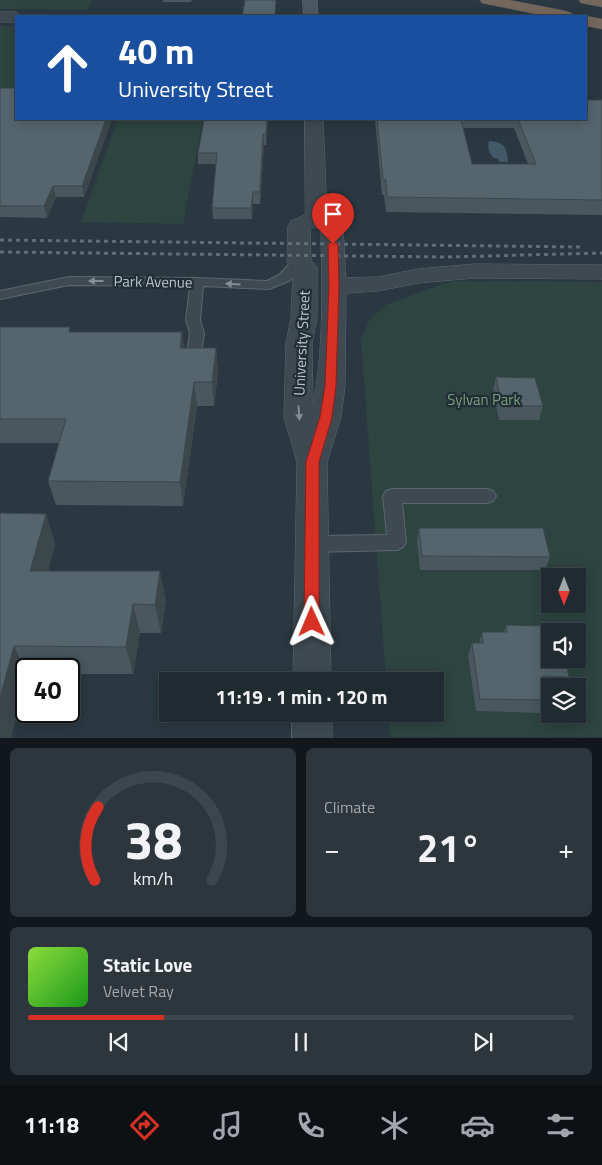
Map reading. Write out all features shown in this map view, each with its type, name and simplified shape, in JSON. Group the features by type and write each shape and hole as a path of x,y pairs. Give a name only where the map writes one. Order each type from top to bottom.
{"highway":[{"path":"487,0 561,15"},
{"path":"586,0 602,3"},
{"path":"587,20 602,24"}],"main road":[{"path":"310,0 311,15"}],"street":[{"path":"0,17 15,18"},
{"path":"314,120 316,218"},
{"name":"University Street","path":"316,218 332,226 334,286 331,386 326,417 312,462 299,417 299,343 304,318 304,267 299,262 299,226 316,218"},
{"path":"334,286 378,284 448,272 602,272"},
{"path":"312,462 312,672"},
{"path":"312,722 312,738"}],"lane":[{"name":"Park Avenue","path":"0,295 64,281 197,282 269,285 284,278 299,262"},
{"path":"192,362 196,333 193,320 197,282"},
{"path":"311,544 397,542 392,496 486,496"}],"green space":[{"path":"0,0 92,0 87,10 0,9"},
{"path":"0,26 15,26 15,96 0,96"},
{"path":"118,120 203,120 183,224 81,222"},
{"name":"Sylvan Park","path":"452,281 602,282 602,737 390,737 389,722 444,722 444,672 385,672 361,340 369,320 387,304"}],"water":[{"path":"489,141 504,146 508,162 500,162 492,156 488,148"}],"building":[{"path":"245,0 276,0 275,15 242,15"},
{"path":"0,88 15,88 15,120 106,120 82,186 53,186 44,206 0,206"},
{"path":"587,100 602,100 602,200 387,197 386,180 383,180 377,120 461,120 472,164 536,164 518,120 587,120"},
{"path":"204,120 267,120 266,134 263,134 260,192 253,192 251,208 212,208 217,153 198,153"},
{"path":"0,327 70,327 69,332 182,332 180,348 216,348 212,382 194,382 180,482 48,481 66,419 0,419"},
{"path":"496,377 535,378 543,406 502,406"},
{"path":"0,513 46,514 30,571 160,571 155,605 133,604 126,647 14,646 0,698"},
{"path":"419,528 543,528 550,557 422,556"},
{"path":"506,625 541,626 541,668 567,668 569,677 543,676 544,678 541,678 541,700 480,699 472,643 483,643 482,632 507,632"}],"railway":[{"path":"0,240 582,247"},
{"path":"0,252 447,257 602,253"}],"route":[{"path":"312,622 312,462 326,417 331,386 334,286 333,244"}]}
